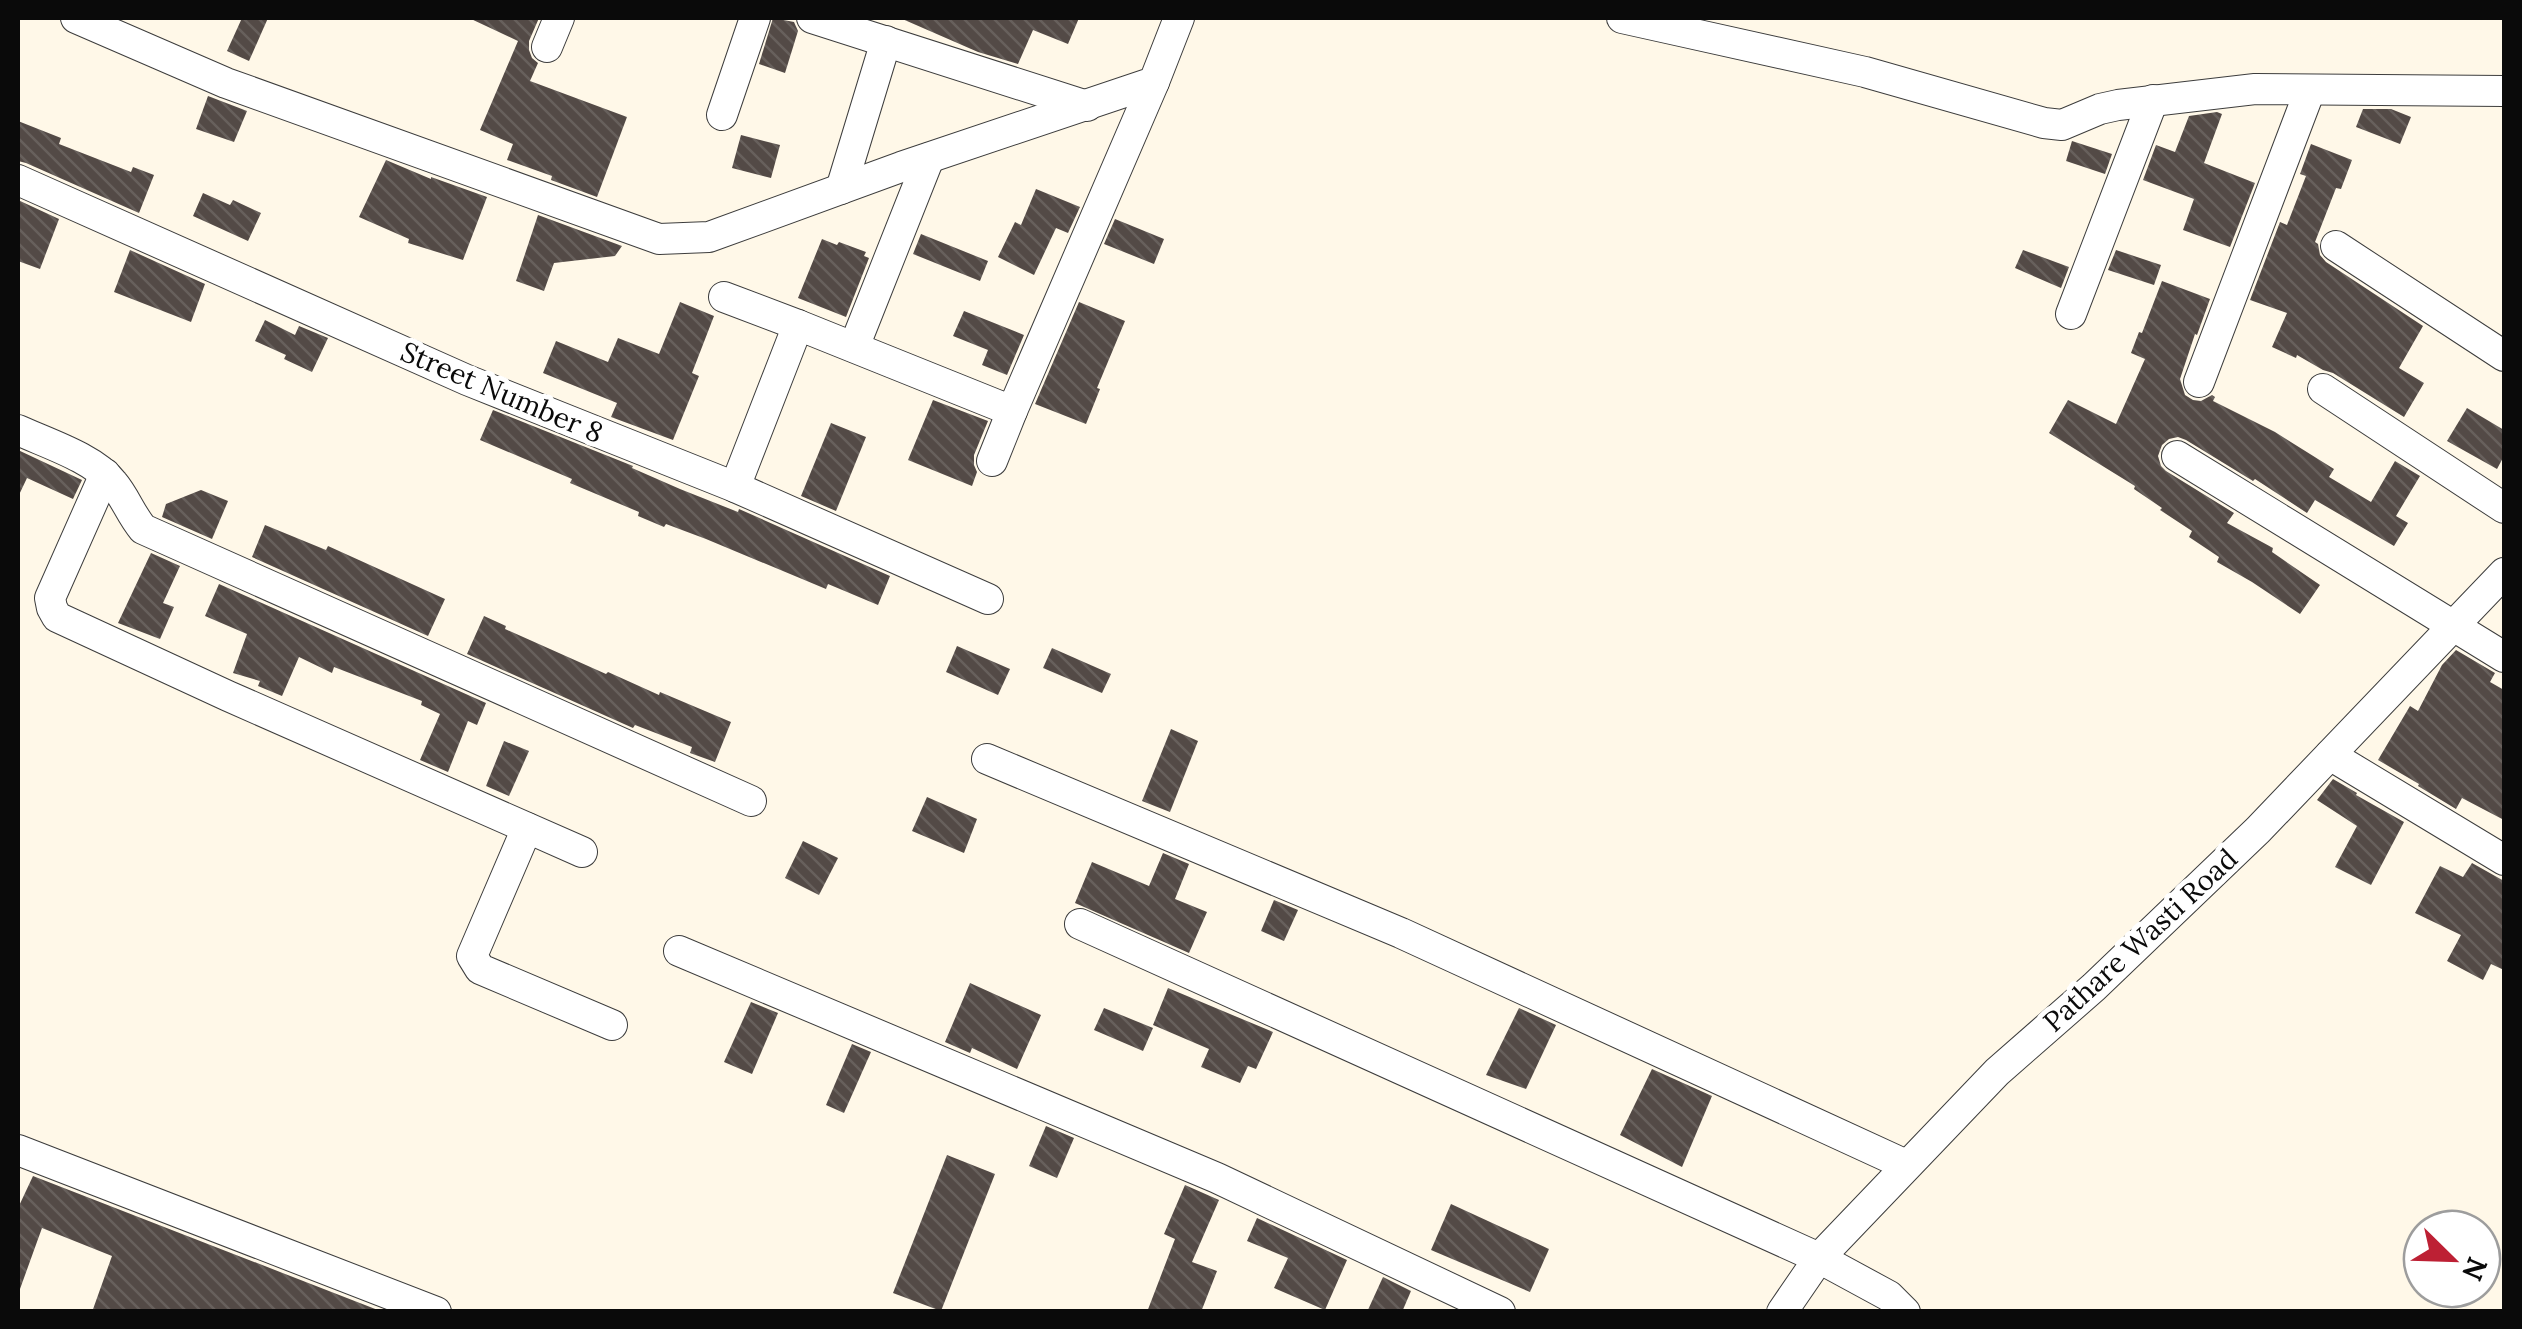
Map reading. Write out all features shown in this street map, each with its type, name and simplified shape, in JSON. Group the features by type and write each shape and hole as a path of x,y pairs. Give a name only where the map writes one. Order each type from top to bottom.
{"street":[{"path":"76,18 226,83 659,239 709,237 1154,82"},
{"path":"548,47 560,18"},
{"path":"722,115 755,18"},
{"path":"812,18 1087,106"},
{"path":"1622,18 1865,72 2062,125 2100,109 2256,89 2504,90"},
{"path":"992,461 1154,82 1169,21"},
{"path":"841,189 886,41"},
{"path":"2199,382 2310,90"},
{"path":"2071,314 2153,100"},
{"path":"854,347 929,158"},
{"name":"Street Number 8","path":"18,180 468,380 735,487 988,599"},
{"path":"2336,246 2504,356"},
{"path":"724,298 1012,411"},
{"path":"735,487 798,325"},
{"path":"2323,389 2504,508"},
{"path":"18,430 105,474 143,529 751,800"},
{"path":"2177,456 2504,657"},
{"path":"105,474 50,598 58,617 582,852"},
{"name":"Pathare Wasti Road","path":"1782,1312 1819,1258 1906,1165 1997,1072 2094,987 2244,844 2504,573"},
{"path":"2330,755 2504,860"},
{"path":"987,759 1401,932 1906,1165"},
{"path":"527,828 472,956 480,968 612,1025"},
{"path":"1080,924 1819,1258 1888,1296 1905,1312"},
{"path":"679,951 1217,1178 1500,1312"},
{"path":"18,1150 436,1312"}],"building":[{"path":"242,18 268,18 249,61 227,51"},
{"path":"469,18 539,18 529,41 532,58 538,63 530,81 627,117 597,197 507,160 513,144 480,130 518,41"},
{"path":"773,18 794,22 798,31 785,73 759,64"},
{"path":"900,18 1079,18 1068,44 1033,30 1018,64 978,52"},
{"path":"208,96 247,111 234,142 196,129"},
{"path":"2363,109 2391,109 2411,117 2400,144 2356,127"},
{"path":"2222,114 2204,163 2255,183 2230,247 2183,230 2194,199 2143,180 2156,145 2175,152 2189,116"},
{"path":"18,121 61,138 59,144 131,172 133,167 154,175 139,213 18,161"},
{"path":"741,135 780,145 771,178 732,168"},
{"path":"2072,141 2112,154 2105,174 2066,161"},
{"path":"2311,144 2352,160 2341,189 2336,188 2315,242 2320,255 2423,326 2399,368 2424,383 2404,417 2333,373 2272,347 2287,313 2250,300 2280,222 2287,225 2306,176 2300,174"},
{"path":"386,160 487,197 463,260 408,243 409,239 359,217"},
{"path":"1036,189 1080,207 1068,233 1056,228 1034,275 998,257 1015,222 1021,225"},
{"path":"203,193 230,205 233,200 261,213 248,241 193,216"},
{"path":"18,200 59,219 40,269 18,261"},
{"path":"538,215 622,246 615,256 554,263 544,291 516,281"},
{"path":"1115,219 1164,239 1154,264 1104,244"},
{"path":"921,234 988,261 980,281 913,254"},
{"path":"822,239 866,252 864,256 869,258 846,317 798,298"},
{"path":"130,250 205,284 191,322 114,292"},
{"path":"2023,250 2069,267 2061,288 2015,268"},
{"path":"2116,250 2161,265 2154,285 2108,270"},
{"path":"2162,281 2210,299 2180,379 2185,395 2201,401 2212,395 2213,401 2275,432 2334,469 2329,477 2371,502 2395,461 2420,476 2396,516 2408,523 2394,546 2315,500 2307,513 2186,440 2178,437 2162,445 2158,456 2166,471 2234,513 2227,523 2273,548 2272,552 2320,585 2300,614 2217,562 2219,557 2189,537 2192,531 2160,510 2135,486 2049,433 2068,400 2116,424 2145,359 2131,353"},
{"path":"680,302 714,316 692,373 699,376 673,440 611,417 617,403 543,373 556,341 608,362 618,338 659,354"},
{"path":"1079,302 1125,321 1086,424 1035,404"},
{"path":"964,311 1024,335 1007,375 982,365 988,350 953,336"},
{"path":"265,320 295,335 299,326 328,338 312,372 255,341"},
{"path":"933,400 988,421 974,455 977,472 972,486 908,460"},
{"path":"2467,408 2504,430 2504,456 2497,469 2447,441"},
{"path":"493,410 680,489 738,512 739,509 890,576 878,605 828,584 826,589 666,524 664,527 570,483 572,479 480,440"},
{"path":"831,423 866,437 836,511 801,496"},
{"path":"18,450 82,480 73,499 27,478 18,497"},
{"path":"201,490 228,501 212,539 162,517 166,504"},
{"path":"265,525 326,550 328,546 445,599 428,636 252,557"},
{"path":"151,553 180,566 163,603 174,607 160,639 118,623"},
{"path":"219,584 486,703 477,725 468,721 448,772 420,760 440,714 421,705 422,701 334,667 332,673 299,657 282,696 258,686 260,681 233,673 247,634 205,616"},
{"path":"484,616 606,674 731,722 715,762 690,753 692,747 635,725 633,728 467,654"},
{"path":"957,646 1010,669 998,695 946,672"},
{"path":"1052,648 1111,674 1102,693 1043,668"},
{"path":"2456,650 2495,673 2490,682 2504,690 2504,820 2462,798 2456,809 2378,760 2410,706 2418,711 2442,665"},
{"path":"1171,729 1198,741 1170,812 1142,801"},
{"path":"504,741 529,751 509,796 486,786"},
{"path":"2333,779 2404,822 2371,885 2335,867 2357,826 2317,800"},
{"path":"927,797 977,819 964,853 912,831"},
{"path":"803,841 838,858 819,895 785,878"},
{"path":"1163,853 1189,864 1175,899 1207,912 1189,953 1075,903 1092,862 1149,886"},
{"path":"2472,863 2504,881 2504,970 2491,964 2483,980 2447,961 2461,935 2415,913 2440,866 2463,877"},
{"path":"1274,900 1298,910 1284,941 1261,931"},
{"path":"970,983 1041,1015 1017,1069 972,1048 970,1053 945,1042"},
{"path":"1168,988 1273,1032 1256,1069 1248,1066 1240,1083 1201,1067 1209,1049 1153,1025"},
{"path":"751,1002 778,1013 752,1074 724,1062"},
{"path":"1104,1008 1153,1028 1143,1051 1094,1030"},
{"path":"1519,1008 1556,1025 1526,1089 1486,1075"},
{"path":"852,1044 871,1052 844,1113 826,1105"},
{"path":"1652,1069 1712,1096 1682,1167 1620,1135"},
{"path":"1046,1126 1074,1138 1057,1178 1029,1166"},
{"path":"947,1155 995,1174 941,1311 893,1293"},
{"path":"33,1176 383,1312 92,1312 112,1256 42,1228 18,1289 18,1208"},
{"path":"1185,1185 1219,1200 1192,1262 1217,1271 1201,1312 1147,1312 1175,1239 1164,1234"},
{"path":"1451,1204 1549,1249 1530,1292 1431,1250"},
{"path":"1257,1218 1347,1260 1325,1310 1274,1288 1288,1258 1247,1241"},
{"path":"1383,1277 1411,1291 1402,1312 1367,1312"}]}
